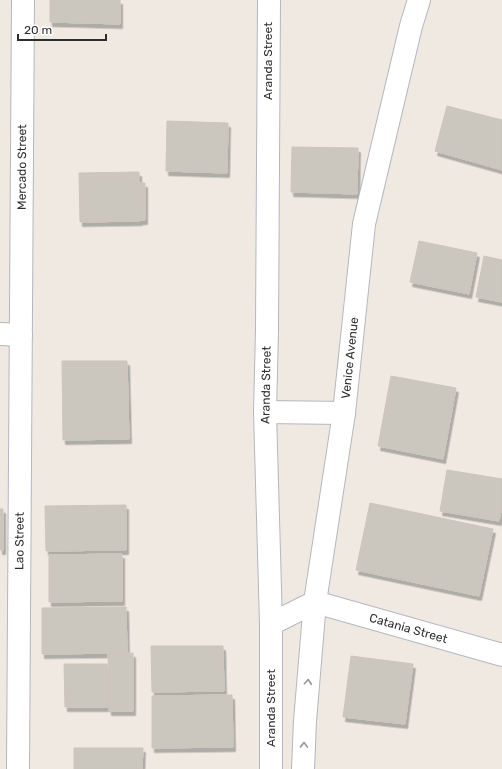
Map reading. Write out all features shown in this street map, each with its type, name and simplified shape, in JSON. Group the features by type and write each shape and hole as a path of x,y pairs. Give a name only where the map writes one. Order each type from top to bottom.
{"street":[{"name":"Mercado Street","path":"21,335 23,0"},
{"name":"Aranda Street","path":"269,0 267,330 265,412 271,624 271,769"},
{"name":"Venice Avenue","path":"303,769 305,721 315,602 344,413 364,224 411,26 419,0"},
{"path":"0,334 21,335"},
{"name":"Lao Street","path":"18,769 21,335"},
{"path":"265,412 344,413"},
{"path":"271,624 315,602"},
{"name":"Catania Street","path":"315,602 502,655"}],"building":[{"path":"50,0 120,0 120,24 50,22"},
{"path":"447,106 502,120 502,170 435,151"},
{"path":"167,121 228,123 227,173 166,171"},
{"path":"292,147 358,148 357,194 291,192"},
{"path":"139,172 140,221 80,222 79,173"},
{"path":"145,183 145,220 86,221 85,184"},
{"path":"419,241 477,253 469,294 410,282"},
{"path":"484,256 502,260 502,302 476,297"},
{"path":"62,361 127,361 129,439 63,440"},
{"path":"391,376 456,388 443,459 378,446"},
{"path":"447,470 502,479 502,506 499,521 440,511"},
{"path":"370,503 493,529 479,596 356,570"},
{"path":"126,505 126,550 46,551 45,506"},
{"path":"0,509 3,509 3,550 0,550"},
{"path":"122,554 122,601 49,602 49,555"},
{"path":"126,607 127,653 42,654 42,608"},
{"path":"151,646 223,646 224,691 152,692"},
{"path":"133,653 133,711 109,711 108,654"},
{"path":"351,656 413,664 405,724 343,717"},
{"path":"64,664 107,664 108,707 65,707"},
{"path":"232,695 233,747 152,748 152,696"},
{"path":"74,748 143,748 142,769 74,769"}]}
